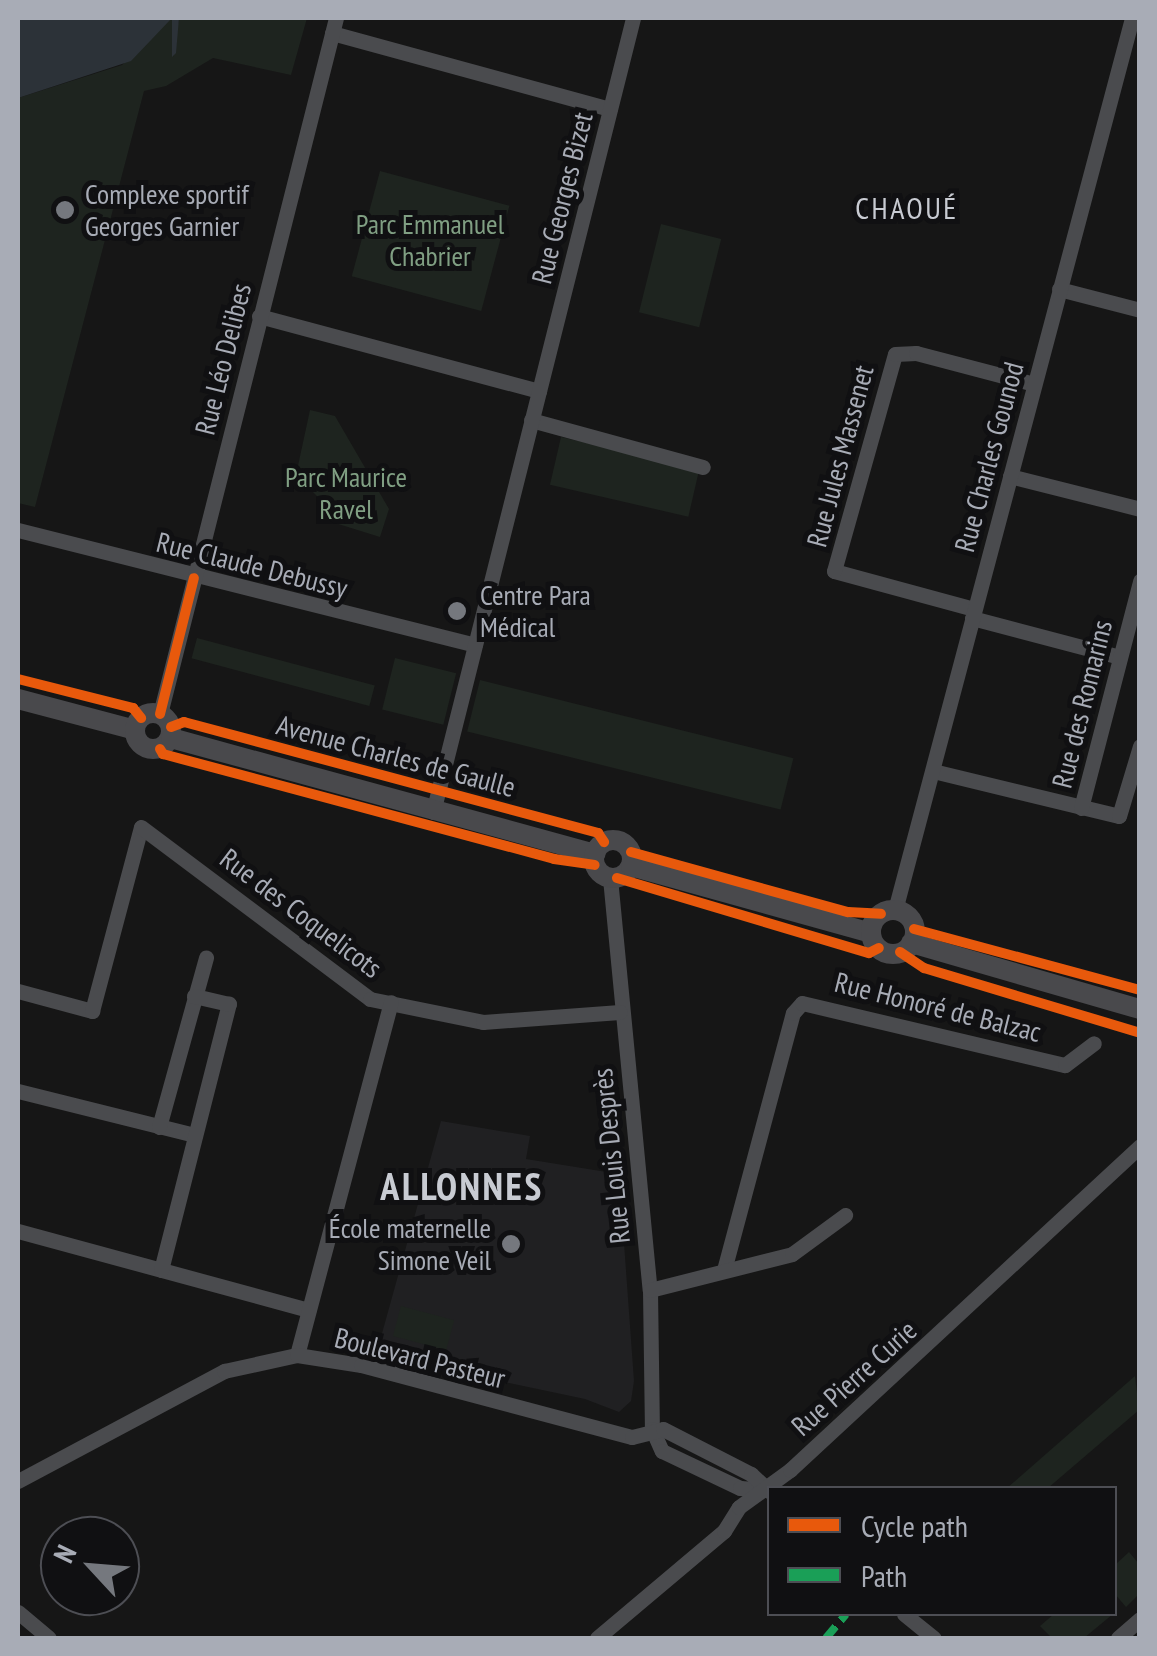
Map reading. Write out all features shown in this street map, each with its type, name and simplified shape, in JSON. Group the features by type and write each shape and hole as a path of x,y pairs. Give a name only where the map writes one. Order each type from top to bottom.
{"street":[{"name":"Rue Georges Bizet","path":"432,812 633,18"},
{"name":"Rue Charles Gounod","path":"895,910 1132,18"},
{"path":"334,25 610,110"},
{"name":"Rue Léo Delibes","path":"160,714 334,25"},
{"path":"1059,288 1140,310"},
{"path":"259,316 539,391"},
{"name":"Rue Jules Massenet","path":"973,614 834,571 895,354 906,351 1034,384"},
{"path":"532,420 703,467"},
{"path":"1010,476 1140,510"},
{"name":"Rue Claude Debussy","path":"18,530 194,578 475,645"},
{"name":"Rue des Romarins","path":"933,771 1080,808 1140,581"},
{"path":"973,614 1121,651 1140,651"},
{"path":"18,699 135,730 148,749 160,748 171,738 172,726 160,714 145,715 135,730"},
{"path":"171,738 595,854"},
{"path":"1080,808 1119,816 1140,746"},
{"name":"Rue des Coquelicots","path":"18,991 92,1011 141,827 370,999 483,1022 620,1012"},
{"path":"631,866 631,852 619,841 604,842 595,854 597,869 610,878 631,866 871,932 885,952 912,943 1140,1009"},
{"name":"Rue Louis Desprès","path":"610,878 650,1290 652,1429"},
{"path":"871,932 876,917 895,910 912,922 912,943"},
{"path":"159,1126 206,956"},
{"path":"161,1270 229,1004 194,996"},
{"path":"297,1355 391,1002"},
{"name":"Rue Honoré de Balzac","path":"724,1270 794,1013 802,1003 1065,1066 1094,1043"},
{"path":"18,1091 195,1135"},
{"name":"Rue Pierre Curie","path":"774,1486 1140,1146"},
{"path":"650,1290 792,1254 845,1216"},
{"path":"18,1231 308,1310"},
{"name":"Boulevard Pasteur","path":"18,1481 224,1371 297,1355 361,1365 632,1438 652,1429"},
{"path":"652,1429 662,1451 740,1488 767,1491"},
{"name":"Rue Pierre Curie","path":"597,1638 724,1532 739,1507 767,1492"},
{"path":"18,1612 48,1638"},
{"path":"906,1616 934,1638"},
{"path":"1118,1638 1140,1619"}],"shaded area":[{"path":"18,18 172,18 131,61 18,98"},
{"path":"172,18 179,18 176,53 172,57"},
{"path":"441,1121 530,1136 526,1159 619,1174 634,1381 631,1401 619,1412 585,1399 376,1355"}],"green space":[{"name":"Complexe sportif Georges Garnier","path":"172,18 173,57 179,18 307,18 291,75 213,58 166,86 144,91 35,507 18,503 18,98 122,65"},
{"name":"Parc Emmanuel Chabrier","path":"380,171 509,206 481,311 352,276"},
{"path":"661,224 721,239 699,327 639,312"},
{"name":"Parc Maurice Ravel","path":"310,410 335,416 389,509 380,537 319,518 317,496 296,475"},
{"path":"561,437 699,469 688,517 550,485"},
{"path":"197,638 375,686 369,706 192,658"},
{"path":"395,658 456,673 443,725 382,709"},
{"path":"480,680 793,758 781,810 467,731"},
{"path":"401,1306 454,1320 446,1350 393,1336"},
{"path":"1135,1376 1139,1410 1050,1486 1009,1486"},
{"path":"1129,1552 1139,1564 1139,1594 1126,1607 1117,1596 1117,1563"},
{"path":"1052,1616 1111,1616 1084,1638 1052,1638 1040,1626"}],"marked path":[{"path":"826,1638 844,1616"}],"cycle path":[{"path":"160,714 194,578"},
{"path":"18,679 133,708 141,718"},
{"name":"Avenue Charles de Gaulle","path":"171,727 184,722 598,833 604,842"},
{"path":"160,749 163,754 554,859 595,865"},
{"path":"631,852 848,912 881,914"},
{"path":"617,878 869,953 879,948"},
{"path":"914,929 1140,990"},
{"path":"900,952 924,968 1140,1033"}],"place":[{"name":"Complexe sportif Georges Garnier","path":"65,210"},
{"name":"Centre Para Médical","path":"457,611"},
{"name":"École maternelle Simone Veil","path":"511,1244"}],"district":[{"name":"CHAOUÉ","path":"907,208"},
{"name":"ALLONNES","path":"462,1186"}]}
